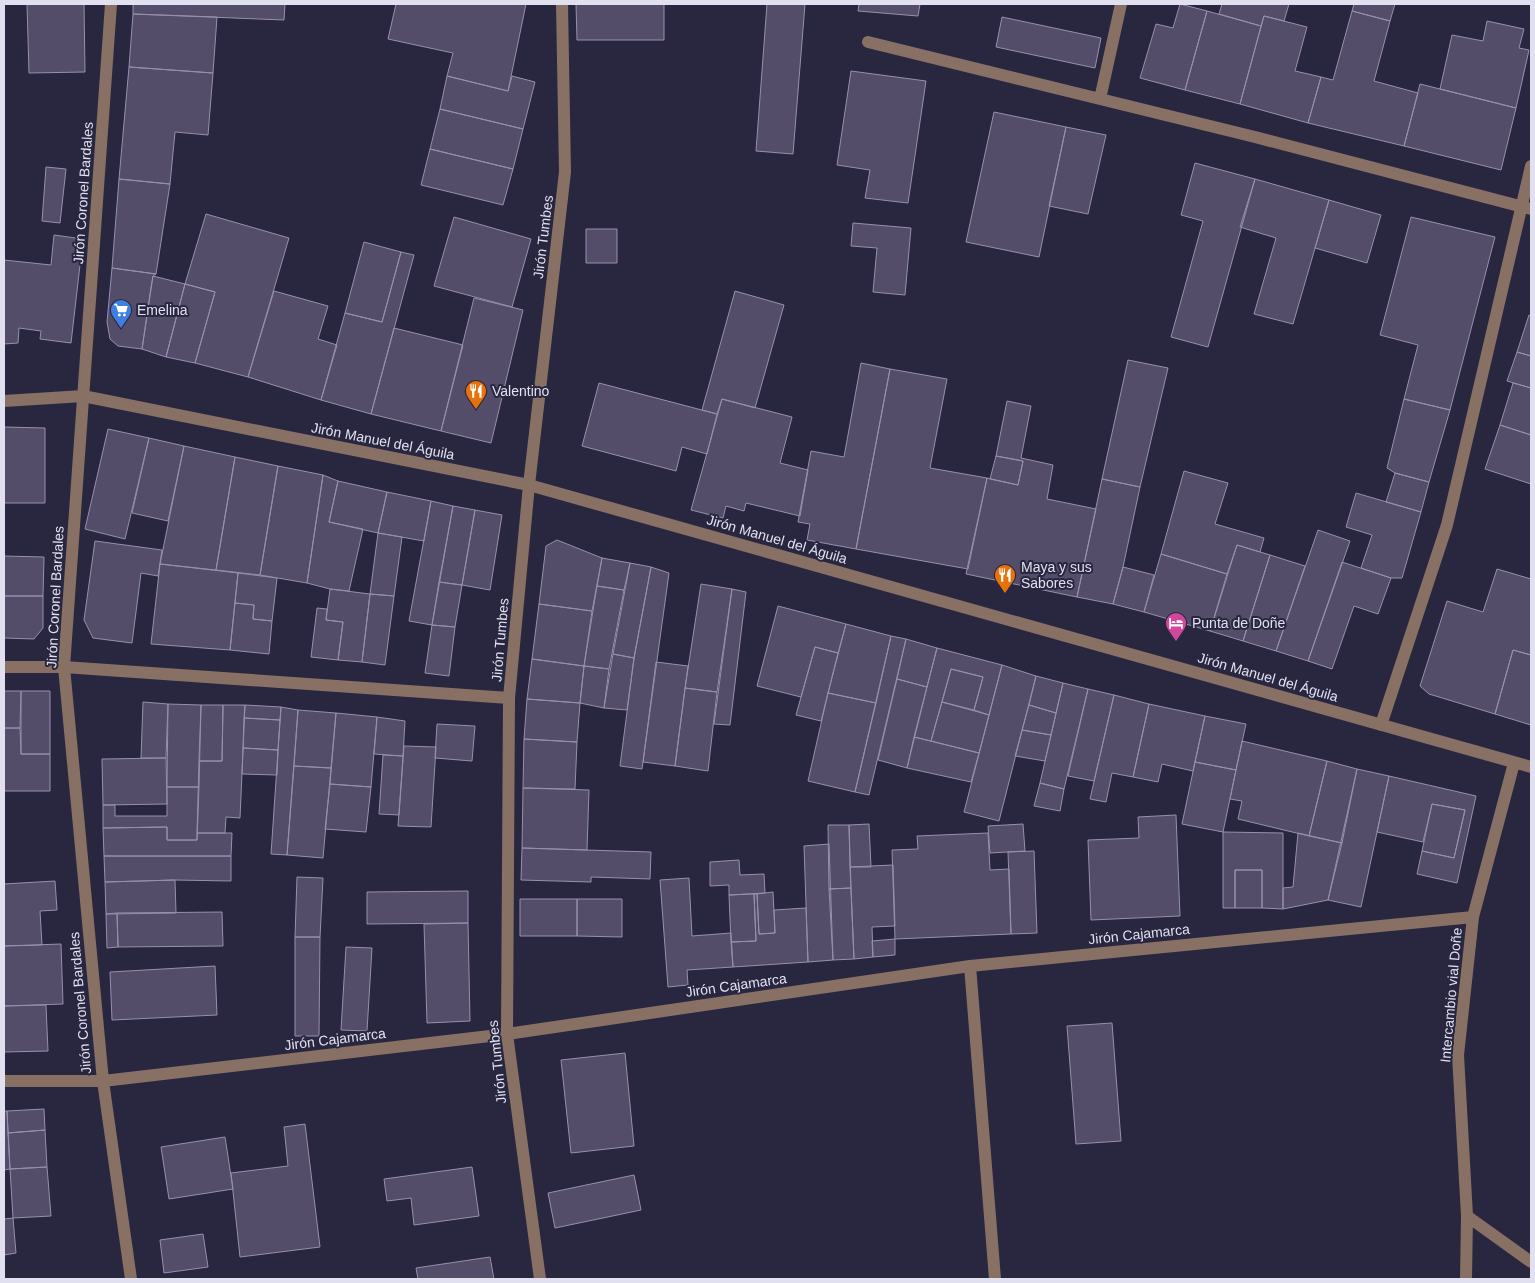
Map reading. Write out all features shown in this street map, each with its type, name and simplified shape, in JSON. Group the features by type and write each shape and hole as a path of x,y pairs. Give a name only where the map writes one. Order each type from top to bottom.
{"street":[{"name":"Jirón Coronel Bardales","path":"111,4 64,667 103,1081 131,1279"},
{"name":"Jirón Tumbes","path":"540,1279 507,1034 509,698 529,485 565,172 562,4"},
{"path":"1100,99 1121,4"},
{"path":"868,42 1255,137 1526,208"},
{"path":"1381,725 1447,525 1526,208 1531,166"},
{"name":"Jirón Manuel del Águila","path":"4,401 83,396 529,485 1531,767"},
{"path":"4,667 64,667 509,698"},
{"name":"Intercambio vial Doñe","path":"1466,1279 1467,1216 1458,1055 1474,917 1514,763"},
{"name":"Jirón Cajamarca","path":"4,1081 103,1081 507,1034 970,966 1474,917"},
{"path":"970,966 995,1279"},
{"path":"1467,1216 1531,1262"}],"building":[{"path":"27,4 84,4 85,72 29,73"},
{"path":"133,4 285,4 284,20 133,14"},
{"path":"396,4 526,4 508,91 447,76 453,53 388,39"},
{"path":"576,4 664,4 664,40 577,40"},
{"path":"767,4 805,4 793,154 756,151"},
{"path":"859,4 920,4 918,16 858,11"},
{"path":"1180,4 1207,11 1185,90 1140,78 1156,24 1173,28"},
{"path":"1222,4 1289,4 1284,21 1264,16 1261,26 1219,14"},
{"path":"1354,4 1395,4 1390,21 1352,11"},
{"path":"1207,11 1261,26 1240,104 1185,90"},
{"path":"1352,11 1390,21 1374,81 1418,93 1404,146 1308,123 1321,77 1333,80"},
{"path":"133,14 217,17 213,73 129,67"},
{"path":"1264,16 1307,27 1295,71 1321,77 1308,123 1240,104"},
{"path":"1002,17 1101,38 1095,68 996,47"},
{"path":"1487,21 1524,29 1519,48 1529,50 1516,108 1440,89 1452,35 1483,41"},
{"path":"129,67 213,73 208,135 175,132 170,184 119,179"},
{"path":"851,71 926,81 908,203 865,198 870,170 837,165"},
{"path":"447,76 508,91 512,76 535,82 523,129 440,109"},
{"path":"1420,84 1516,108 1501,170 1404,146"},
{"path":"440,109 523,129 513,169 430,149"},
{"path":"994,112 1066,127 1039,257 966,242"},
{"path":"1066,127 1106,135 1088,214 1049,206"},
{"path":"430,149 513,169 503,205 421,185"},
{"path":"1195,163 1255,179 1208,347 1171,337 1203,221 1181,215"},
{"path":"46,167 66,169 60,223 42,221"},
{"path":"119,179 170,184 156,274 112,268"},
{"path":"1255,179 1329,200 1293,324 1254,314 1276,238 1240,227"},
{"path":"1329,200 1381,215 1367,263 1315,248"},
{"path":"206,214 289,238 248,377 195,363 215,292 185,284"},
{"path":"454,217 531,239 512,307 434,286"},
{"path":"1411,217 1495,237 1450,410 1404,399 1418,345 1380,335"},
{"path":"853,223 911,228 905,295 873,292 877,248 851,246"},
{"path":"586,229 617,229 617,263 586,263"},
{"path":"54,235 83,239 71,343 40,339 41,331 19,328 18,343 4,344 4,260 51,265"},
{"path":"364,242 401,252 382,322 345,313"},
{"path":"401,252 414,255 371,414 321,400 345,313 382,322"},
{"path":"112,268 156,274 153,276 142,349 118,346 110,339 107,322"},
{"path":"153,276 185,284 166,357 142,349"},
{"path":"185,284 215,292 195,363 166,357"},
{"path":"274,291 328,306 318,339 337,345 321,400 248,377"},
{"path":"735,291 784,305 755,408 722,399 717,414 702,410"},
{"path":"474,298 523,310 491,443 441,431"},
{"path":"1529,315 1531,316 1531,356 1517,352"},
{"path":"394,328 463,345 441,431 371,414"},
{"path":"1517,352 1531,356 1531,388 1507,381"},
{"path":"1128,360 1168,368 1140,487 1102,479"},
{"path":"861,363 890,369 856,549 807,540 810,524 798,522 811,451 844,457"},
{"path":"890,369 947,379 930,468 987,478 968,569 856,549"},
{"path":"599,383 717,414 707,454 682,447 676,471 582,446"},
{"path":"1513,383 1531,388 1531,435 1500,425"},
{"path":"722,399 792,417 780,463 808,470 800,516 746,503 744,511 726,506 723,518 691,510"},
{"path":"1404,399 1450,410 1429,482 1395,473 1387,468"},
{"path":"1007,401 1031,406 1021,458 1053,465 1047,499 1096,509 1077,597 966,574 987,478 1018,485 1023,461 996,456"},
{"path":"1500,425 1531,435 1531,484 1485,469"},
{"path":"4,427 45,428 45,503 4,503"},
{"path":"108,429 149,438 125,539 85,529"},
{"path":"149,438 184,446 168,521 132,513"},
{"path":"184,446 235,457 216,570 160,564"},
{"path":"996,456 1023,461 1018,485 990,479"},
{"path":"235,457 278,466 260,575 216,570"},
{"path":"278,466 323,475 307,583 260,575"},
{"path":"1184,471 1228,483 1215,524 1264,538 1260,552 1237,545 1227,574 1161,554"},
{"path":"1395,473 1429,482 1421,512 1386,502"},
{"path":"323,475 338,481 329,522 363,529 349,591 330,589 307,583"},
{"path":"1102,479 1140,487 1113,604 1077,597"},
{"path":"338,481 387,492 378,533 329,522"},
{"path":"387,492 431,501 424,541 378,533"},
{"path":"1356,493 1421,512 1402,578 1391,578 1361,568 1372,535 1346,527"},
{"path":"431,501 453,506 432,625 409,621"},
{"path":"453,506 475,510 462,585 439,582"},
{"path":"475,510 502,515 490,590 462,585"},
{"path":"1318,530 1350,541 1308,661 1276,651"},
{"path":"378,533 402,537 394,596 370,594"},
{"path":"557,540 602,558 592,611 539,604 546,546"},
{"path":"95,541 162,550 158,576 141,573 132,643 93,638 84,620"},
{"path":"1237,545 1270,555 1243,641 1210,631"},
{"path":"1161,554 1227,574 1210,631 1144,612"},
{"path":"1270,555 1305,566 1276,651 1243,641"},
{"path":"4,556 44,557 43,596 4,596"},
{"path":"602,558 630,563 624,590 597,586"},
{"path":"1342,562 1391,578 1378,614 1354,606 1332,669 1308,661"},
{"path":"630,563 651,567 634,658 613,654"},
{"path":"160,564 238,573 230,650 151,644"},
{"path":"651,567 669,573 642,769 620,766 634,658"},
{"path":"1123,567 1154,575 1144,612 1113,604"},
{"path":"1497,569 1531,579 1531,655 1513,650 1495,714 1429,694 1420,686 1447,601 1483,612"},
{"path":"238,573 277,578 272,621 253,619 254,605 235,603"},
{"path":"439,582 462,585 455,627 432,625"},
{"path":"701,584 732,589 717,692 685,688"},
{"path":"597,586 624,590 609,669 584,666"},
{"path":"330,589 370,594 362,662 338,660 343,622 326,620"},
{"path":"732,589 746,592 730,725 714,724"},
{"path":"370,594 394,596 385,665 362,662"},
{"path":"4,596 43,596 43,628 34,639 4,638"},
{"path":"235,603 254,605 253,619 272,621 269,654 230,650"},
{"path":"539,604 592,611 584,666 532,659"},
{"path":"778,606 846,624 838,653 815,647 801,697 757,686"},
{"path":"317,608 327,609 326,620 343,622 338,660 311,657"},
{"path":"846,624 891,636 876,703 828,693"},
{"path":"432,625 455,627 449,676 425,673"},
{"path":"891,636 906,639 869,795 855,792"},
{"path":"906,639 937,648 927,687 897,679"},
{"path":"815,647 838,653 821,721 796,715"},
{"path":"937,648 1002,665 989,715 974,710 983,677 951,669 931,741 914,737"},
{"path":"1513,650 1531,655 1531,725 1495,714"},
{"path":"613,654 634,658 627,710 604,708"},
{"path":"532,659 584,666 580,703 527,699"},
{"path":"656,662 688,666 675,766 643,762"},
{"path":"1002,665 1036,676 999,821 964,812"},
{"path":"584,666 609,669 604,708 580,703"},
{"path":"951,669 983,677 974,710 942,702"},
{"path":"1036,676 1063,683 1056,713 1029,705"},
{"path":"897,679 927,687 907,768 878,760"},
{"path":"1063,683 1088,689 1064,789 1040,783"},
{"path":"685,688 717,692 708,771 675,766"},
{"path":"1088,689 1114,695 1094,781 1068,776"},
{"path":"4,691 21,691 20,728 4,728"},
{"path":"21,691 50,691 50,754 21,754"},
{"path":"828,693 876,703 855,792 808,781"},
{"path":"1114,695 1149,704 1133,777 1112,773 1106,802 1090,799"},
{"path":"527,699 580,703 577,742 524,739"},
{"path":"143,702 168,704 166,758 141,758"},
{"path":"942,702 989,715 979,753 931,741"},
{"path":"168,704 201,705 199,787 167,787"},
{"path":"1149,704 1205,716 1193,771 1162,764 1158,782 1133,777"},
{"path":"201,705 223,705 222,761 199,761"},
{"path":"223,705 245,705 240,818 226,817 225,833 197,833 199,761 222,761"},
{"path":"245,705 281,707 280,720 244,718"},
{"path":"1029,705 1056,713 1051,735 1022,730"},
{"path":"281,707 298,710 287,855 271,854"},
{"path":"298,710 336,713 331,768 294,766"},
{"path":"336,713 377,717 371,787 330,784"},
{"path":"1205,716 1246,724 1236,770 1195,762"},
{"path":"377,717 405,721 403,756 374,754"},
{"path":"244,718 280,720 278,750 243,748"},
{"path":"437,724 475,726 472,761 435,758"},
{"path":"4,728 20,728 21,754 50,754 50,791 4,791"},
{"path":"1022,730 1051,735 1045,761 1015,756"},
{"path":"914,737 979,753 971,782 907,768"},
{"path":"524,739 577,742 575,789 523,788"},
{"path":"1242,741 1327,761 1309,836 1238,819 1242,801 1230,799"},
{"path":"404,746 436,747 431,827 398,826"},
{"path":"243,748 278,750 277,775 242,774"},
{"path":"383,755 403,756 399,815 379,814"},
{"path":"166,758 167,804 103,805 102,759"},
{"path":"1327,761 1357,769 1342,843 1309,836"},
{"path":"1195,762 1236,770 1223,832 1182,824"},
{"path":"294,766 331,768 323,858 287,855"},
{"path":"1357,769 1389,776 1361,907 1328,900"},
{"path":"1389,776 1476,796 1457,883 1417,874 1422,851 1454,858 1465,810 1432,804 1423,842 1377,832"},
{"path":"1040,783 1064,789 1060,811 1034,806"},
{"path":"330,784 371,787 366,832 325,829"},
{"path":"167,787 199,787 197,840 167,840 167,827 103,828 103,805 115,805 115,816 167,816"},
{"path":"523,788 589,790 587,850 522,848"},
{"path":"1432,804 1465,810 1454,858 1422,851"},
{"path":"1176,815 1180,916 1091,920 1088,840 1139,838 1138,817"},
{"path":"869,824 871,867 850,867 849,825"},
{"path":"1023,824 1025,851 990,853 988,826"},
{"path":"828,825 849,825 851,888 829,889"},
{"path":"167,827 167,840 197,840 197,833 232,833 231,856 104,856 103,828"},
{"path":"1223,832 1283,833 1283,909 1262,908 1262,870 1235,870 1235,908 1223,908"},
{"path":"988,833 990,870 1009,869 1011,934 895,939 892,850 918,849 917,836"},
{"path":"1298,833 1342,843 1328,900 1283,909 1283,888 1293,887"},
{"path":"829,844 833,960 808,962 804,846"},
{"path":"522,848 651,852 650,879 591,877 591,882 521,880"},
{"path":"1034,851 1037,933 1011,934 1008,852"},
{"path":"104,856 231,856 231,881 105,882"},
{"path":"739,860 740,875 764,874 765,893 729,895 729,885 710,886 710,862"},
{"path":"893,865 895,926 872,927 873,957 854,959 850,867"},
{"path":"1235,870 1262,870 1262,908 1235,908"},
{"path":"297,877 323,878 320,937 295,937"},
{"path":"689,878 692,936 731,933 733,967 687,970 688,985 668,987 660,880"},
{"path":"175,880 176,913 106,914 105,882"},
{"path":"55,881 57,910 40,911 42,945 4,946 4,884"},
{"path":"851,888 854,959 833,960 829,889"},
{"path":"468,891 468,923 367,924 367,892"},
{"path":"773,892 775,933 759,934 757,894"},
{"path":"754,894 757,894 759,934 775,933 774,910 806,908 808,962 733,967 731,942 756,941"},
{"path":"754,894 756,941 731,942 729,895"},
{"path":"520,899 577,899 577,936 520,936"},
{"path":"577,899 622,899 622,937 577,936"},
{"path":"222,912 223,946 118,947 117,913"},
{"path":"117,913 118,947 107,948 106,914"},
{"path":"468,923 470,1021 427,1023 424,924"},
{"path":"295,937 320,937 319,1036 295,1036"},
{"path":"895,939 895,955 873,957 872,941"},
{"path":"61,944 63,1004 4,1006 4,946"},
{"path":"346,947 372,948 367,1031 341,1030"},
{"path":"215,966 217,1015 112,1020 110,972"},
{"path":"46,1005 48,1051 4,1052 4,1006"},
{"path":"1112,1023 1121,1141 1076,1144 1067,1026"},
{"path":"625,1053 634,1146 571,1153 561,1060"},
{"path":"44,1109 45,1130 8,1133 7,1111"},
{"path":"4,1111 7,1111 10,1169 4,1170"},
{"path":"305,1124 320,1247 240,1257 231,1173 288,1166 284,1127"},
{"path":"45,1130 47,1167 10,1169 8,1133"},
{"path":"225,1137 233,1189 169,1199 161,1147"},
{"path":"47,1167 51,1216 13,1218 10,1169"},
{"path":"472,1167 479,1216 414,1225 411,1198 387,1201 384,1179"},
{"path":"634,1175 641,1210 555,1228 548,1193"},
{"path":"13,1218 16,1253 4,1255 4,1219"},
{"path":"203,1234 208,1267 164,1273 160,1240"},
{"path":"490,1257 494,1279 418,1279 416,1268"}],"place":[{"name":"Emelina","path":"121,329"},
{"name":"Valentino","path":"476,410"},
{"name":"Maya y sus Sabores","path":"1005,594"},
{"name":"Punta de Doñe","path":"1176,642"}]}
